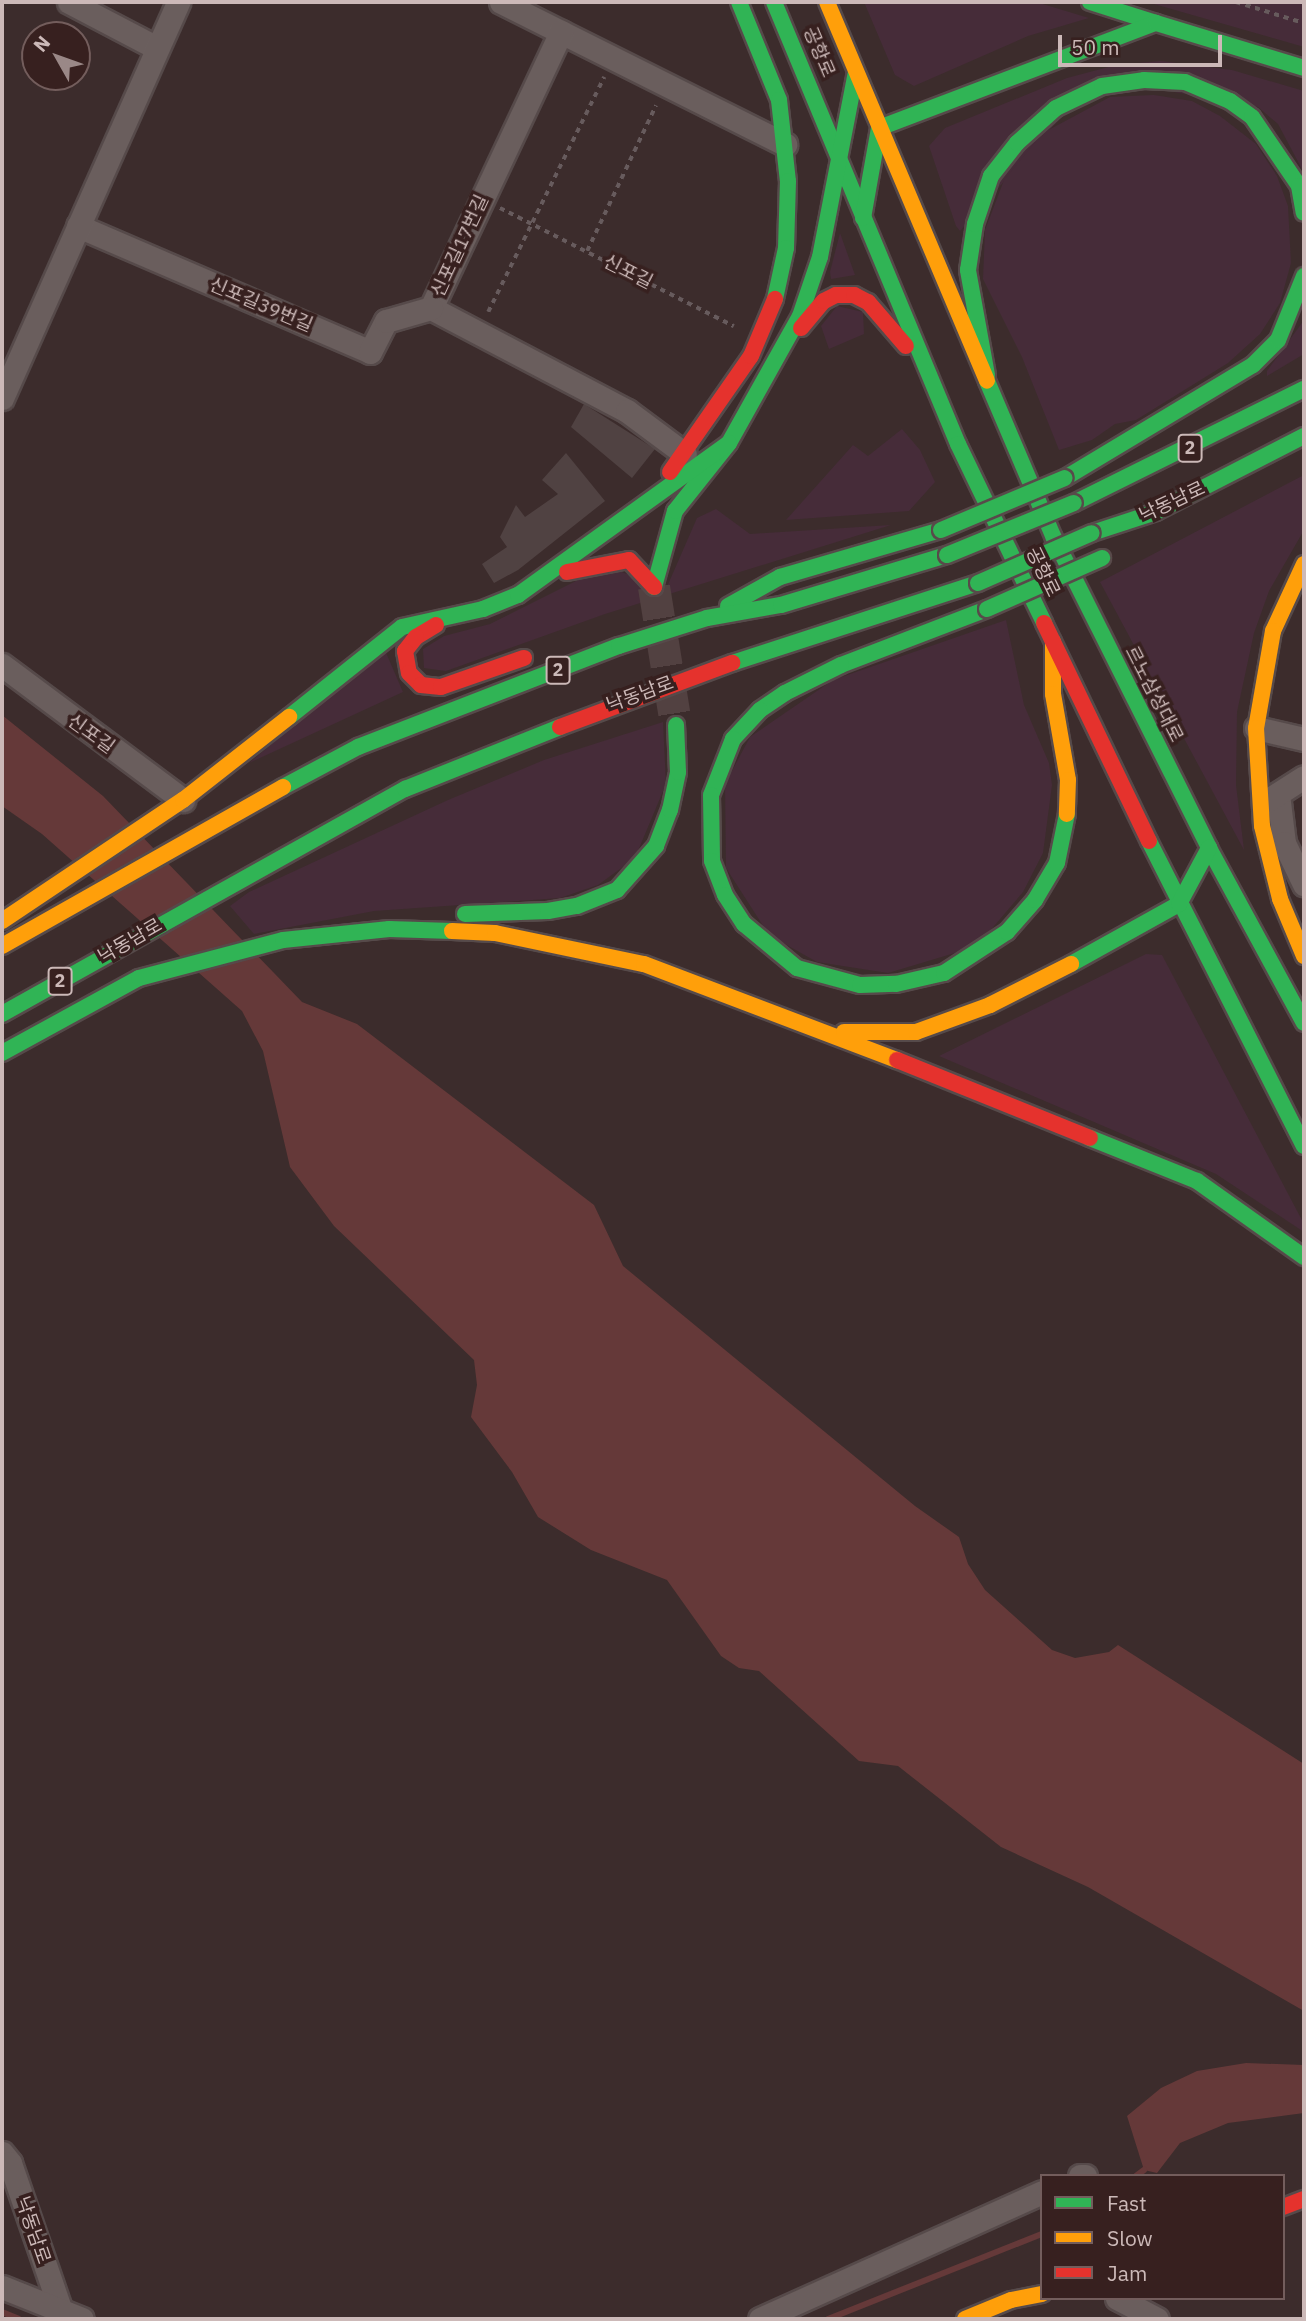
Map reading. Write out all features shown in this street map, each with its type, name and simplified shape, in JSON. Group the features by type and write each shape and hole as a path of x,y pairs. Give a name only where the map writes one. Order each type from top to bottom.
{"main road":[{"path":"638,510 685,454 759,339 776,298 786,248 785,144 779,100 739,2"},
{"name":"공항로","path":"775,2 924,367 1179,904 1304,1146"},
{"name":"공항로","path":"827,2 987,375"},
{"path":"1090,2 1304,68"},
{"path":"863,218 879,128 1156,23"},
{"path":"545,578 622,559 634,562 654,587 676,511 729,443 777,360 810,289 841,162 856,72"},
{"path":"987,375 968,270 975,224 991,176 1017,143 1056,108 1102,86 1144,80 1185,82 1230,101 1252,117 1299,186 1304,213"},
{"path":"707,618 780,577 941,530 1065,478 1253,365 1278,341 1304,276"},
{"path":"777,360 813,311 845,294 868,302 924,367"},
{"name":"르노삼성대로","path":"987,375 1054,538 1209,848 1304,1023"},
{"name":"2","path":"2,946 188,837 358,747 619,646 707,618 781,605 947,555 1074,503 1304,389"},
{"name":"낙동남로","path":"2,1014 234,881 405,789 602,708 978,583 1092,533 1156,512 1304,436"},
{"path":"2,921 63,876 174,806 402,627 502,603 545,578 729,443"},
{"path":"1053,642 1053,694 1068,780 1066,820 1056,863 1035,901 1007,932 944,973 895,984 860,985 797,968 772,951 744,924 725,895 712,861 711,795 733,739 760,710 785,693 841,665 986,609 1102,558 1156,512"},
{"path":"1304,564 1273,632 1256,728 1280,899 1304,956"},
{"path":"454,614 416,637 405,651 409,673 421,685 441,687 539,653"},
{"path":"586,642 619,646"},
{"path":"389,929 438,914 517,913 577,906 617,890 656,846 670,810 678,772 676,725"},
{"path":"829,1032 916,1032 990,1005 1179,904 1209,848"},
{"path":"2,1053 139,978 283,940 389,929 495,933 591,950 700,982 829,1032 1197,1181 1304,1257"},
{"path":"1285,2206 1304,2199"},
{"path":"965,2319 1011,2300 1040,2283"},
{"path":"1011,2300 1040,2294"}],"street":[{"path":"69,2 157,48"},
{"path":"2,398 178,2"},
{"path":"502,2 785,144"},
{"name":"신포길17번길","path":"561,32 431,308 627,411 685,454"},
{"name":"신포길39번길","path":"78,226 370,352 386,321 431,308"},
{"name":"신포길","path":"2,665 174,806"},
{"path":"1256,728 1304,739"},
{"path":"1304,778 1268,800 1284,843 1304,884"},
{"name":"낙동남로","path":"2,2153 10,2163 61,2311"},
{"path":"760,2319 1040,2193"},
{"path":"2,2287 82,2319"},
{"path":"991,2319 1011,2300"},
{"path":"1121,2300 1157,2319"}],"path":[{"path":"1236,2 1304,23"},
{"path":"477,332 614,58"},
{"name":"신포길","path":"666,84 587,251 759,339"},
{"path":"482,199 587,251"}],"shaded area":[{"path":"864,2 1036,2 1089,18 1028,36 914,86 895,75"},
{"path":"1147,2 1304,2 1304,47 1280,40"},
{"path":"1161,61 1232,70 1304,91 1304,173 1278,124 1258,107 1096,78 960,231 929,146 945,128 1067,78 1116,65"},
{"path":"1154,95 1192,101 1220,116 1256,144 1277,176 1288,206 1291,263 1280,303 1260,334 1228,363 1136,420 1115,424 1092,440 1059,450 1022,357 983,279 985,230 1004,180 1043,133 1110,97"},
{"path":"840,233 855,275 831,279 830,272"},
{"path":"837,306 863,312 864,334 829,349 821,326"},
{"path":"1304,320 1304,354 1267,376 1267,371"},
{"path":"902,429 920,450 935,482 909,511 786,520 853,445 868,456"},
{"path":"1304,475 1304,530 1269,591 1254,633 1237,712 1236,785 1244,850 1100,582"},
{"path":"716,509 750,534 891,525 605,614 446,671 424,668 423,649 444,636 490,624 606,566 666,589 697,518"},
{"path":"1006,620 1024,705 1049,763 1052,785 1043,853 1023,892 989,932 958,952 888,973 817,962 769,935 726,868 725,784 750,737 833,680"},
{"path":"384,648 403,692 249,763"},
{"path":"2,715 103,796 302,1002 357,1024 594,1205 623,1266 915,1506 959,1537 968,1564 985,1590 1052,1650 1075,1658 1109,1652 1118,1645 1304,1764 1304,2011 1088,1887 1001,1847 898,1766 859,1761 759,1671 739,1668 721,1656 667,1580 591,1550 538,1517 512,1472 471,1417 477,1385 474,1360 334,1226 290,1167 263,1051 242,1011 42,834 2,806"},
{"path":"663,722 666,784 635,858 598,885 560,898 374,911 254,934 230,906 249,892 448,800 544,760"},
{"path":"1146,954 1162,955 1304,1224 1304,1232 1216,1174 939,1056"},
{"path":"1246,2063 1304,2065 1304,2113 1228,2123 1180,2143 1157,2173 1144,2170 1127,2116 1161,2088 1197,2071"}],"building":[{"path":"584,404 655,449 632,478 571,427"},
{"path":"566,453 605,501 518,570 494,583 482,564 507,547 500,537 516,505 525,517 558,494 542,480"}],"waterway":[{"path":"1139,2174 1144,2170"},
{"path":"828,2319 1040,2235"},
{"path":"2,2312 19,2319"}],"tunnel":[{"path":"654,587 676,725"}],"traffic: fast":[{"path":"739,2 779,100 788,181 786,248 775,299"},
{"path":"774,2 958,444 1044,623"},
{"path":"1090,2 1156,23"},
{"path":"863,218 879,128 1156,23 1304,68"},
{"path":"654,587 675,511 729,443 800,316 820,257 856,72"},
{"path":"987,375 968,270 975,224 991,176 1017,143 1056,108 1102,86 1144,80 1185,82 1230,101 1252,117 1299,186 1304,213"},
{"path":"1065,478 1253,365 1278,340 1304,276"},
{"path":"987,381 1054,538 1209,848 1304,1023"},
{"path":"1074,503 1304,389"},
{"path":"1092,533 1156,512 1304,436"},
{"path":"289,717 402,627 483,609 518,595 729,443"},
{"path":"941,530 1065,478"},
{"path":"947,555 1074,503"},
{"path":"728,606 780,577 941,530"},
{"path":"978,583 1092,533"},
{"path":"283,787 358,747 619,646 707,618 781,605 947,555"},
{"path":"987,609 1102,558"},
{"path":"732,663 978,583"},
{"path":"987,609 841,665 785,693 760,710 733,739 711,795 712,861 725,895 744,924 797,968 860,985 896,984 944,973 1007,932 1035,900 1057,863 1067,814"},
{"path":"465,914 548,911 577,906 617,890 656,846 670,810 678,772 676,725"},
{"path":"2,1014 405,789 560,727"},
{"path":"1149,841 1304,1146"},
{"path":"1071,964 1179,904 1209,848"},
{"path":"2,1053 139,978 283,940 389,929 452,931"},
{"path":"1090,1138 1197,1181 1304,1257"}],"traffic: slow":[{"path":"827,2 987,381"},
{"path":"1304,564 1273,631 1256,728 1262,826 1280,899 1304,956"},
{"path":"1053,642 1053,694 1068,780 1067,814"},
{"path":"2,921 183,800 289,717"},
{"path":"2,946 283,787"},
{"path":"452,931 495,933 644,964 897,1060"},
{"path":"844,1032 916,1032 990,1005 1071,964"},
{"path":"965,2319 1011,2300 1040,2294"}],"traffic: jam":[{"path":"801,328 824,301 836,295 854,295 868,302 906,346"},
{"path":"670,472 751,356 775,299"},
{"path":"567,572 629,560 654,587"},
{"path":"1044,623 1149,841"},
{"path":"436,625 416,637 405,651 409,673 421,685 441,687 524,658"},
{"path":"560,727 732,663"},
{"path":"897,1060 1090,1138"},
{"path":"1285,2206 1304,2199"}]}
